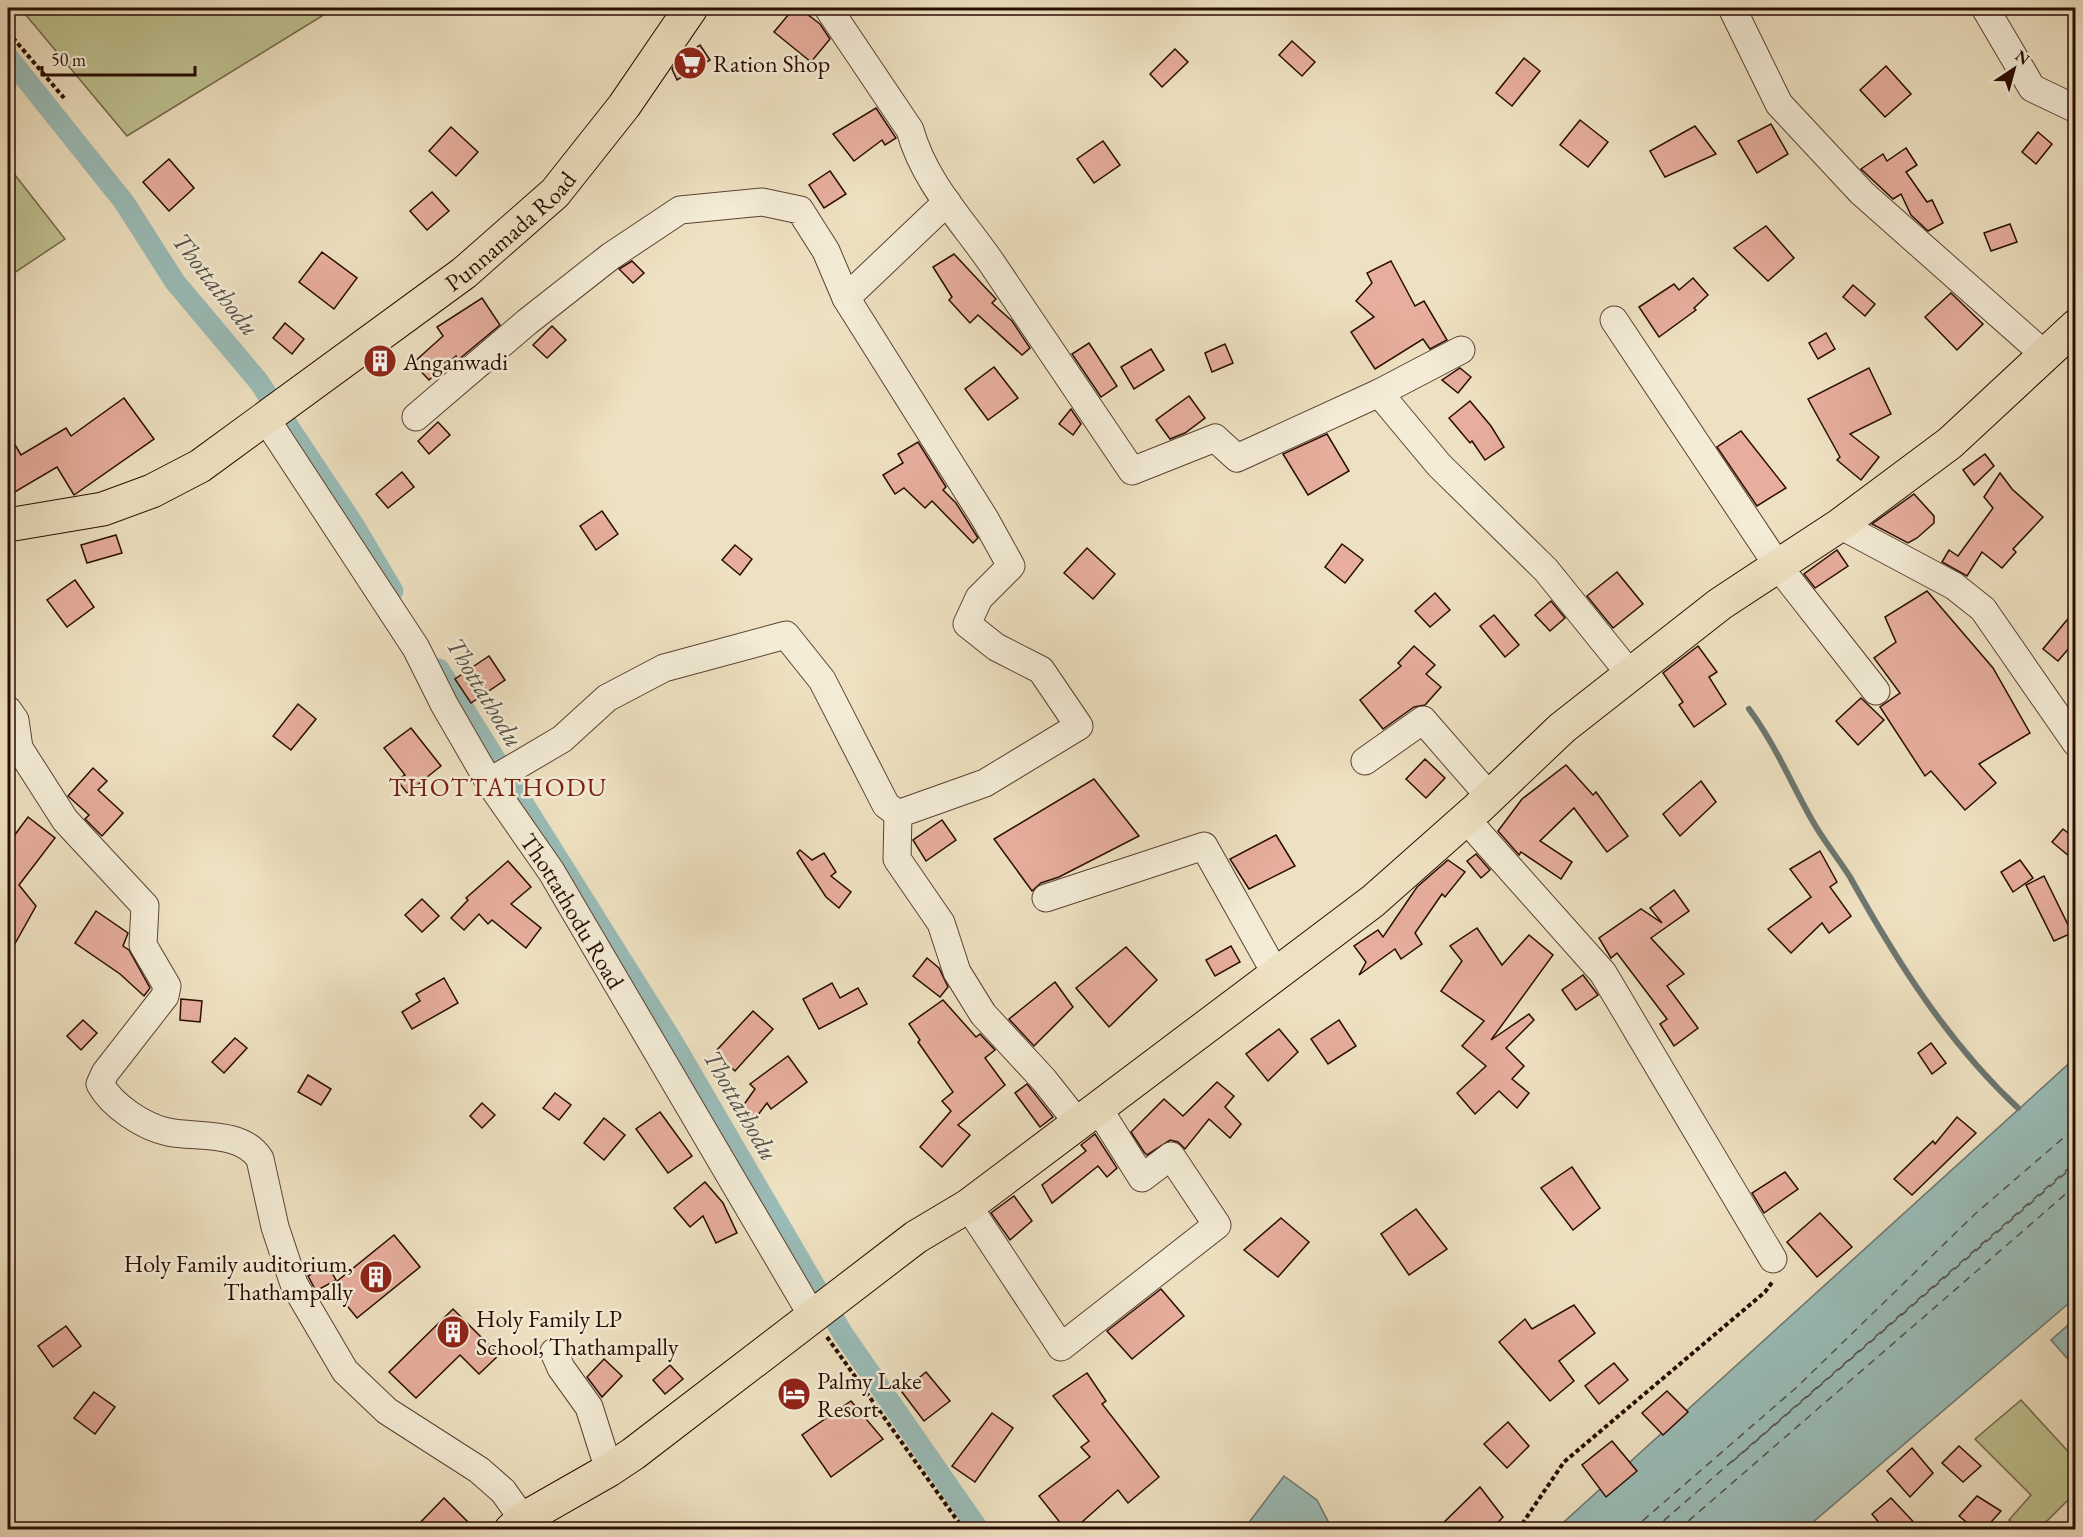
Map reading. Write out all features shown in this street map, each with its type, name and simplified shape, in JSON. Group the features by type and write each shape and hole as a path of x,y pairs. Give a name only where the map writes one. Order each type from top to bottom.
{"main road":[{"name":"Punnamada Road","path":"8,525 103,509 152,491 200,466 464,273 555,193 624,106 691,8"},
{"path":"517,1524 609,1470 916,1237 968,1206 1277,976 1373,902 1562,728 1720,604 1840,525 1950,443 2076,326"}],"street":[{"path":"828,8 910,130 916,151 947,202 1132,471 1215,438 1237,458 1379,393 1461,350"},
{"path":"1732,8 1779,104 1862,193 2045,355"},
{"path":"1985,8 2032,88 2076,109"},
{"path":"416,417 527,322 611,256 680,210 762,202 800,210 826,251 846,298 985,519 1011,566 979,598 967,624 996,647 1041,670 1078,726 985,783 898,814"},
{"path":"846,298 947,202"},
{"path":"1614,320 1778,566 1876,691"},
{"path":"1379,393 1439,465 1546,570 1629,674"},
{"name":"Thottathodu Road","path":"273,413 416,648 444,704 498,777 551,871 822,1309"},
{"path":"1840,525 1954,586 1983,609 2076,743"},
{"path":"498,777 562,739 607,698 664,668 786,635 822,680 886,806 898,814"},
{"path":"8,710 15,720 20,748 65,820 145,906 143,945 167,986 165,996 105,1073 100,1084 107,1096 135,1117 166,1131 243,1143 254,1150 260,1159 275,1227 294,1284 345,1371 387,1411 479,1470 503,1491 517,1524"},
{"path":"1365,762 1423,720 1490,796"},
{"path":"898,814 897,859 941,923 957,972 982,1014 1044,1080 1088,1116 1142,1178 1171,1156 1217,1224 1061,1347 968,1206"},
{"path":"1465,818 1603,973 1773,1258"},
{"path":"1046,898 1204,846 1277,976"},
{"path":"554,1352 561,1368 589,1407 609,1470"}],"path":[{"path":"8,32 64,98"},
{"path":"1518,1530 1564,1462 1770,1287 1776,1272 1773,1258"},
{"path":"822,1309 964,1530"}],"green space":[{"path":"20,8 335,8 127,136"},
{"path":"8,166 65,239 8,277"},
{"path":"2021,1400 2075,1459 2075,1493 2039,1529 2017,1529 2009,1520 2031,1495 1975,1439"}],"water":[{"path":"2075,1058 2075,1298 1805,1529 1555,1530"},
{"path":"2075,1319 2075,1367 2051,1340"},
{"path":"1284,1476 1317,1500 1332,1529 1244,1529"}],"building":[{"path":"794,8 799,8 820,24 830,39 811,62 774,32"},
{"path":"1292,41 1315,62 1302,76 1279,55"},
{"name":"Ration Shop","path":"700,45 710,60 677,80 672,69 678,60"},
{"path":"1175,49 1188,62 1162,87 1150,74"},
{"path":"1524,58 1540,71 1512,106 1496,93"},
{"path":"1886,66 1911,94 1885,117 1860,90"},
{"path":"876,108 896,138 885,145 882,140 854,161 833,134"},
{"path":"1580,120 1608,142 1588,167 1560,145"},
{"path":"1771,124 1788,154 1757,173 1738,141"},
{"path":"1695,126 1716,154 1665,177 1650,151"},
{"path":"451,127 478,152 456,176 429,151"},
{"path":"2038,132 2052,144 2036,164 2022,152"},
{"path":"1103,141 1120,165 1094,183 1077,159"},
{"path":"1906,148 1917,165 1906,172 1927,202 1932,200 1943,223 1928,231 1911,215 1901,194 1893,199 1861,169 1883,154 1887,161"},
{"path":"169,159 194,188 169,211 143,182"},
{"path":"830,171 846,194 824,208 809,185"},
{"path":"432,192 449,211 427,230 410,211"},
{"path":"2010,224 2017,242 1991,251 1984,233"},
{"path":"1766,226 1794,258 1768,281 1734,248"},
{"path":"322,252 357,278 334,309 299,282"},
{"path":"954,254 996,299 992,303 1012,321 1030,348 1022,355 978,315 970,323 949,300 952,297 933,267"},
{"path":"632,261 644,273 633,283 619,269"},
{"path":"1391,261 1415,306 1424,301 1447,340 1430,349 1423,339 1375,369 1351,332 1374,317 1356,301 1372,283 1367,273"},
{"path":"1693,278 1708,295 1694,308 1696,310 1659,337 1639,307 1674,284 1679,290"},
{"path":"1853,285 1875,304 1865,316 1843,297"},
{"path":"1951,293 1983,324 1957,350 1925,317"},
{"path":"482,298 500,325 458,360 456,356 429,380 413,363 443,336 437,327"},
{"path":"285,323 304,339 292,354 273,338"},
{"path":"552,326 566,340 547,358 533,345"},
{"path":"1826,333 1835,349 1818,359 1809,343"},
{"path":"1089,343 1117,386 1101,397 1072,354"},
{"path":"1225,344 1233,363 1212,372 1205,353"},
{"path":"1151,349 1164,370 1134,389 1121,367"},
{"name":"Anganwadi","path":"385,354 392,363 379,373 371,364"},
{"path":"994,367 1018,398 988,420 965,389"},
{"path":"1460,368 1471,377 1458,393 1442,380"},
{"path":"1869,368 1891,414 1850,434 1879,457 1861,480 1837,460 1840,457 1808,399"},
{"path":"1189,396 1205,418 1185,433 1170,439 1156,420"},
{"path":"124,398 154,439 74,495 57,467 8,496 8,433 21,455 66,428 71,436"},
{"path":"1470,401 1491,426 1504,447 1485,460 1472,441 1470,443 1449,418"},
{"path":"1071,409 1081,424 1073,435 1059,424"},
{"path":"438,422 450,435 429,454 418,441"},
{"path":"1741,431 1786,488 1757,506 1717,447"},
{"path":"1327,434 1349,471 1308,495 1283,454"},
{"path":"918,442 946,487 943,490 956,503 978,538 973,543 932,501 925,508 904,488 895,494 883,475 903,463 898,454"},
{"path":"1985,454 1994,466 1974,485 1963,470"},
{"path":"402,472 414,487 388,508 376,494"},
{"path":"2000,473 2012,489 2043,517 2013,549 2016,552 2002,568 1982,552 1967,576 1942,562 1949,550 1958,556 1993,508 1984,497"},
{"path":"1914,494 1934,516 1934,523 1917,538 1908,543 1872,524"},
{"path":"602,511 618,534 596,550 580,526"},
{"path":"116,535 122,553 87,563 81,545"},
{"path":"1342,544 1363,560 1345,583 1325,567"},
{"path":"735,545 752,559 740,575 722,560"},
{"path":"1087,548 1115,574 1093,599 1064,573"},
{"path":"1837,550 1848,566 1815,588 1804,574"},
{"path":"1617,572 1643,604 1613,628 1587,596"},
{"path":"75,580 94,607 67,627 47,600"},
{"path":"1927,591 1993,668 2030,733 1979,764 1996,783 1965,810 1931,771 1925,776 1880,707 1900,693 1874,658 1896,642 1885,617"},
{"path":"1435,593 1450,610 1430,627 1415,611"},
{"path":"1551,601 1565,618 1550,631 1535,615"},
{"path":"2076,609 2076,640 2058,661 2043,649"},
{"path":"1494,615 1519,645 1505,657 1480,626"},
{"path":"1414,646 1435,665 1426,674 1441,687 1425,705 1414,707 1383,729 1360,700 1401,666 1398,663"},
{"path":"1698,646 1717,672 1709,677 1726,704 1694,727 1679,705 1683,702 1663,673"},
{"path":"489,656 505,680 471,703 455,679"},
{"path":"1861,698 1884,720 1858,745 1836,721"},
{"path":"298,704 316,719 291,750 273,736"},
{"path":"411,728 441,766 407,793 397,780 405,775 384,748"},
{"path":"1425,759 1445,778 1426,798 1406,779"},
{"path":"1566,765 1593,795 1596,792 1628,836 1607,852 1574,808 1540,841 1572,862 1561,879 1521,852 1519,855 1498,831 1522,799"},
{"path":"93,768 107,781 98,790 123,813 102,836 85,819 89,815 68,796"},
{"path":"1094,779 1139,836 1059,877 1041,883 1032,891 994,839"},
{"path":"1701,781 1716,802 1680,836 1663,814"},
{"path":"28,817 55,838 19,885 36,906 8,956 8,844"},
{"path":"942,820 956,840 926,861 913,840"},
{"path":"2063,829 2076,839 2076,848 2069,856 2052,842"},
{"path":"1276,835 1295,866 1249,889 1230,859"},
{"path":"800,850 812,860 824,853 836,872 831,876 851,892 839,908 826,897 797,853"},
{"path":"1820,851 1837,882 1830,887 1851,916 1829,933 1822,923 1791,953 1768,929 1811,897 1790,869"},
{"path":"1476,854 1490,870 1481,878 1467,861"},
{"path":"1448,860 1465,872 1445,897 1442,894 1415,933 1422,944 1401,959 1395,949 1359,975 1366,962 1354,946 1378,930 1383,937 1417,887"},
{"path":"2020,860 2033,878 2013,892 2001,872"},
{"path":"508,861 531,887 511,904 541,928 526,948 492,920 488,924 479,914 464,930 451,918 468,900 466,898"},
{"path":"2044,876 2072,933 2054,941 2026,885"},
{"path":"1674,890 1689,911 1651,938 1684,974 1667,986 1698,1028 1674,1046 1660,1024 1667,1019 1617,953 1611,958 1599,938 1641,909 1662,923 1650,908"},
{"path":"422,899 439,916 422,932 405,915"},
{"path":"96,911 128,933 123,946 129,950 150,988 144,996 120,974 75,943"},
{"path":"1477,928 1502,965 1529,935 1553,955 1491,1040 1529,1014 1534,1020 1506,1048 1524,1066 1512,1079 1529,1093 1517,1108 1499,1091 1475,1114 1457,1093 1486,1066 1462,1046 1484,1021 1441,991 1462,961 1450,946"},
{"path":"1231,946 1240,962 1215,976 1206,960"},
{"path":"1126,947 1157,980 1109,1027 1076,988"},
{"path":"927,958 939,968 948,987 940,997 913,976"},
{"path":"1583,975 1598,995 1576,1010 1562,990"},
{"path":"444,978 458,1003 412,1029 402,1012 420,1001 416,994"},
{"path":"1055,982 1073,1007 1034,1046 1009,1019"},
{"path":"832,983 840,998 858,988 867,1004 819,1029 803,999"},
{"path":"181,999 202,1001 200,1022 180,1020"},
{"path":"943,1000 976,1037 980,1034 995,1050 985,1058 1005,1085 958,1125 970,1135 942,1167 920,1147 951,1111 942,1101 953,1092 918,1042 920,1040 909,1024"},
{"path":"753,1011 773,1029 735,1071 715,1052"},
{"path":"83,1020 97,1033 81,1050 67,1036"},
{"path":"1339,1020 1356,1046 1328,1064 1311,1039"},
{"path":"1279,1029 1298,1052 1268,1081 1246,1054"},
{"path":"235,1038 247,1048 224,1073 212,1062"},
{"path":"1931,1043 1946,1063 1932,1074 1918,1053"},
{"path":"788,1056 807,1082 771,1109 767,1103 751,1124 740,1110 755,1089 750,1084"},
{"path":"308,1075 331,1089 321,1105 298,1092"},
{"path":"1217,1082 1234,1096 1225,1107 1241,1124 1230,1138 1209,1119 1185,1149 1178,1142 1170,1140 1147,1155 1144,1152 1131,1132 1164,1099 1183,1116"},
{"path":"1027,1084 1053,1117 1040,1127 1015,1093"},
{"path":"555,1093 571,1105 559,1120 543,1108"},
{"path":"482,1103 495,1115 482,1128 470,1116"},
{"path":"660,1112 692,1156 668,1173 636,1129"},
{"path":"1957,1117 1976,1133 1912,1195 1894,1179 1933,1141 1935,1144"},
{"path":"604,1118 625,1135 604,1160 584,1143"},
{"path":"1095,1134 1117,1168 1107,1177 1098,1166 1052,1203 1042,1185 1086,1151 1081,1145"},
{"path":"1572,1167 1600,1208 1573,1230 1541,1188"},
{"path":"1785,1172 1798,1189 1764,1213 1752,1193"},
{"path":"705,1182 723,1203 737,1233 716,1243 703,1216 690,1227 674,1208"},
{"path":"1014,1196 1032,1221 1010,1240 991,1213"},
{"path":"1416,1209 1447,1249 1409,1275 1381,1234"},
{"path":"1820,1213 1852,1247 1817,1277 1787,1242"},
{"path":"1281,1218 1309,1242 1278,1277 1244,1250"},
{"name":"Holy Family auditorium, Thathampally","path":"394,1235 420,1267 357,1318 331,1286"},
{"path":"327,1264 336,1280 316,1291 308,1276"},
{"path":"1161,1289 1184,1316 1132,1359 1107,1331"},
{"path":"1574,1305 1595,1333 1559,1361 1574,1381 1550,1401 1499,1342 1525,1319 1532,1329"},
{"name":"Holy Family LP School, Thathampally","path":"453,1309 499,1355 479,1374 460,1355 416,1398 389,1372"},
{"path":"66,1326 81,1346 53,1367 38,1346"},
{"path":"604,1359 622,1376 602,1397 587,1377"},
{"path":"1614,1363 1628,1380 1599,1404 1585,1386"},
{"path":"670,1365 683,1379 665,1394 653,1380"},
{"path":"926,1372 950,1401 924,1421 902,1392"},
{"path":"1087,1373 1106,1401 1102,1404 1159,1477 1128,1503 1118,1490 1073,1530 1066,1530 1039,1496 1090,1457 1081,1447 1089,1441 1053,1396"},
{"path":"1667,1391 1688,1412 1663,1435 1642,1413"},
{"path":"94,1392 115,1407 95,1434 74,1418"},
{"path":"851,1401 883,1439 831,1477 802,1435"},
{"path":"992,1413 1013,1428 975,1482 952,1466"},
{"path":"1508,1422 1529,1446 1507,1468 1484,1444"},
{"path":"1612,1441 1637,1471 1606,1497 1582,1465"},
{"path":"1959,1446 1981,1466 1963,1482 1942,1463"},
{"path":"1912,1448 1933,1473 1910,1497 1887,1471"},
{"path":"1480,1487 1503,1517 1491,1530 1436,1530"},
{"path":"1977,1496 2001,1511 1984,1530 1976,1530 1959,1516"},
{"path":"444,1498 476,1530 413,1530"},
{"path":"1891,1498 1921,1530 1885,1530 1872,1514"}],"waterway":[{"name":"Thottathodu","path":"8,57 124,202 175,282 259,382 354,525 393,591"},
{"name":"Thottathodu","path":"439,669 673,1042 843,1334 979,1530"},
{"path":"1749,709 1775,750 1816,827 1850,877 1886,939 1925,999 1969,1056 2018,1108"}],"ferry route":[{"path":"1632,1530 1797,1387 1975,1214 2076,1127"},
{"path":"1653,1530 2076,1162"},
{"path":"1732,1462 2076,1164"},
{"path":"1678,1530 2076,1185"}],"place":[{"name":"Ration Shop","path":"690,63"},
{"name":"Anganwadi","path":"380,361"},
{"name":"Holy Family auditorium, Thathampally","path":"376,1277"},
{"name":"Holy Family LP School, Thathampally","path":"453,1332"},
{"name":"Palmy Lake Resort","path":"794,1394"}],"district":[{"name":"THOTTATHODU","path":"498,787"}]}
